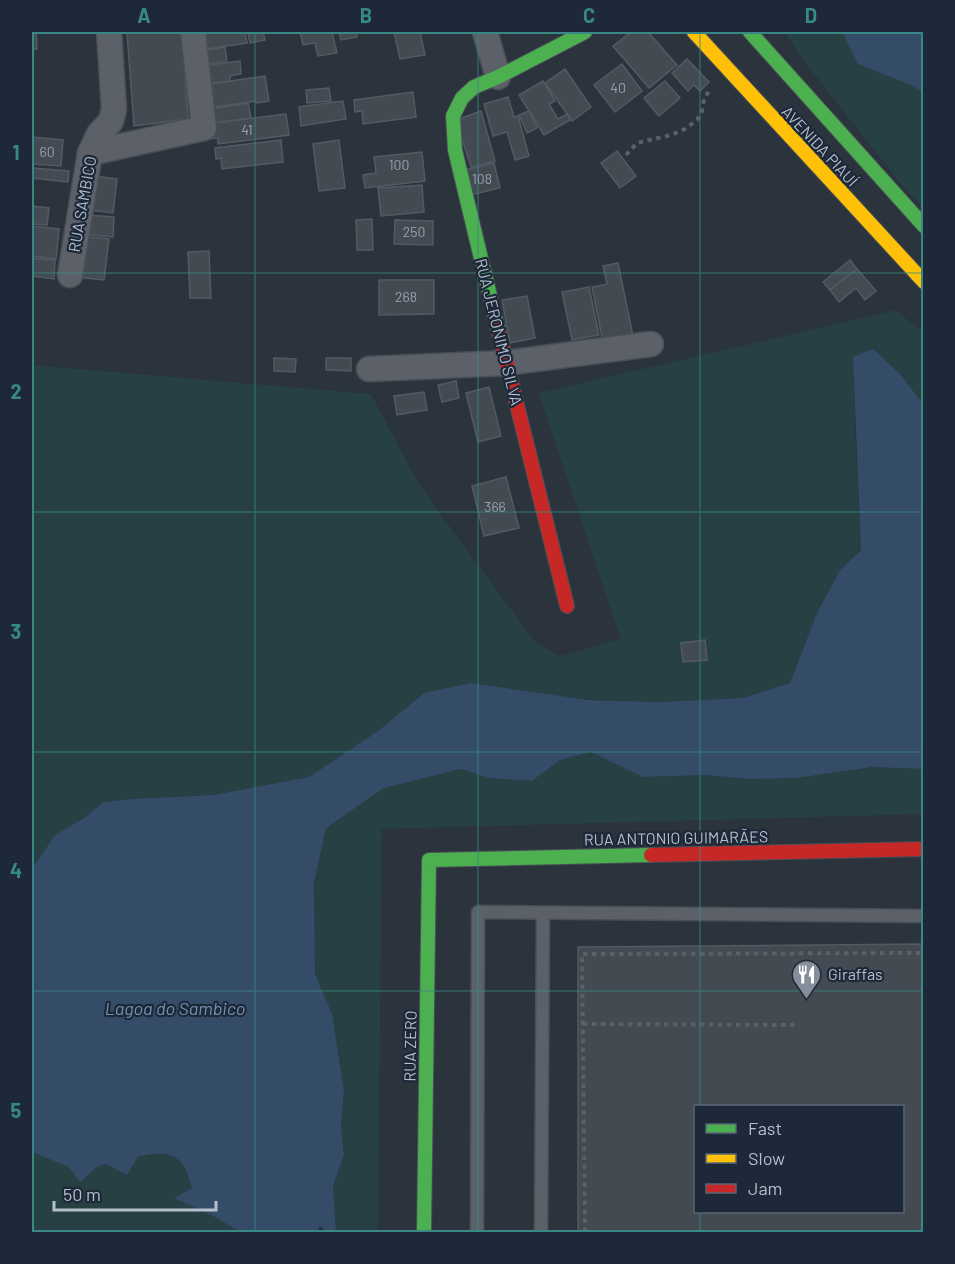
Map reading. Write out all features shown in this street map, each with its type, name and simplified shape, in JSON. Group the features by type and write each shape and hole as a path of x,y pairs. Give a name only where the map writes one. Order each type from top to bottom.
{"street":[{"name":"RUA SAMBICO","path":"70,275 90,153 99,134 111,121 114,109 109,32"},
{"path":"90,153 204,128 193,32"},
{"path":"485,32 498,77"},
{"name":"RUA JERONIMO SILVA","path":"567,606 455,150 453,116 462,98 474,87 585,32"},
{"name":"AVENIDA PIAUÍ","path":"694,32 924,282"},
{"name":"AVENIDA PIAUÍ","path":"750,32 924,225"},
{"name":"AVENIDA PIAUÍ","path":"765,32 804,91"},
{"path":"369,369 506,363 651,344"},
{"name":"RUA ANTONIO GUIMARÃES","path":"429,860 924,849"},
{"name":"RUA ZERO","path":"424,1233 429,860"}],"lane":[{"path":"477,1233 478,912 924,916"},
{"path":"541,1233 543,913"}],"path":[{"path":"626,155 637,144 686,129 697,120 705,99 725,67"},
{"path":"585,1233 582,954 924,953"},
{"path":"583,1024 794,1025"}],"green space":[{"path":"785,32 923,32 923,207 900,183 800,56"},
{"path":"896,310 923,333 923,404 854,357 861,550 840,570 817,613 790,683 743,698 660,702 424,693 378,731 309,777 213,795 103,802 83,819 56,834 32,868 32,365 371,394 416,479 455,534 536,643 560,656 621,639 539,393"},
{"path":"591,752 644,777 705,775 751,779 797,778 872,767 923,769 923,814 382,829 378,1232 336,1232 333,1186 344,1155 341,1126 344,1091 315,974 314,882 326,828 384,788 461,769 489,778 532,781 560,760"},
{"path":"32,1152 76,1166 106,1164 127,1175 138,1157 156,1154 174,1156 183,1165 192,1188 175,1198 215,1217 239,1232 32,1232"}],"water":[{"path":"842,32 923,32 923,92 858,64"},
{"name":"Lagoa do Sambico","path":"873,349 900,374 923,404 923,769 872,767 797,778 751,779 705,775 643,777 591,752 560,760 532,781 489,778 461,769 384,788 326,828 314,882 315,974 332,1014 344,1091 341,1126 344,1155 333,1186 336,1232 327,1232 320,1226 316,1232 239,1232 215,1217 174,1198 192,1188 183,1165 179,1160 168,1155 138,1157 127,1175 106,1164 98,1166 80,1182 69,1167 32,1152 32,868 56,834 83,819 103,802 213,795 309,777 378,731 424,693 471,683 588,700 660,702 743,698 790,683 817,613 840,570 861,550 853,357"}],"building":[{"path":"32,32 36,32 37,49 32,50"},
{"path":"127,32 182,32 188,119 134,126"},
{"path":"197,32 245,32 247,43 200,50"},
{"path":"248,32 263,32 265,40 250,43"},
{"path":"300,32 332,32 337,53 318,56 315,43 303,45"},
{"path":"339,32 356,32 357,37 341,40"},
{"path":"394,32 420,32 425,55 400,59"},
{"path":"631,32 648,32 677,65 649,88 613,46"},
{"path":"225,47 227,61 203,65 200,51"},
{"path":"687,59 709,82 700,91 694,85 688,91 672,73"},
{"path":"240,61 241,74 230,76 230,81 205,84 202,66"},
{"path":"622,64 642,91 615,112 594,85"},
{"path":"565,69 591,107 572,121 545,83"},
{"path":"265,76 269,101 208,108 204,85"},
{"path":"543,81 555,101 549,104 558,119 567,114 570,120 544,135 519,95"},
{"path":"665,81 680,98 659,116 644,98"},
{"path":"329,88 331,101 307,103 306,90"},
{"path":"413,92 416,117 363,124 362,111 355,112 354,100"},
{"path":"508,97 514,117 518,116 529,156 515,160 507,132 493,136 484,104"},
{"path":"343,101 346,119 301,126 299,107"},
{"path":"248,103 251,118 216,123 214,108"},
{"path":"481,111 495,161 471,167 456,120"},
{"path":"529,111 537,128 527,133 519,115"},
{"path":"286,114 289,135 218,144 218,138 207,139 206,124"},
{"path":"32,137 63,140 61,166 32,164"},
{"path":"281,140 283,162 222,169 221,158 216,159 215,148"},
{"path":"339,140 345,188 319,191 313,144"},
{"path":"617,151 636,176 620,188 601,163"},
{"path":"422,152 425,181 365,188 363,175 376,173 374,157"},
{"path":"494,163 500,188 470,195 465,170"},
{"path":"32,168 69,171 68,182 32,178"},
{"path":"94,176 117,179 113,213 89,210"},
{"path":"422,185 424,212 381,216 378,188"},
{"path":"32,206 49,208 47,225 32,224"},
{"path":"86,215 114,217 113,237 81,234"},
{"path":"372,219 373,250 357,250 356,220"},
{"path":"395,220 433,221 433,245 394,244"},
{"path":"32,226 59,229 56,259 32,256"},
{"path":"81,236 109,239 104,280 76,277"},
{"path":"209,251 211,298 190,298 188,252"},
{"path":"32,258 55,260 54,279 32,276"},
{"path":"850,260 857,269 830,290 823,282"},
{"path":"618,263 633,336 603,342 592,287 607,284 603,266"},
{"path":"857,269 876,291 865,300 856,288 839,302 830,290"},
{"path":"379,280 434,280 434,314 379,315"},
{"path":"589,287 599,335 572,340 562,292"},
{"path":"527,296 535,338 510,343 502,300"},
{"path":"274,358 296,359 295,372 274,371"},
{"path":"326,358 351,358 351,371 326,370"},
{"path":"456,381 459,398 442,402 438,385"},
{"path":"489,387 501,436 478,442 466,393"},
{"path":"424,392 427,410 397,415 394,396"},
{"path":"506,477 519,528 484,536 472,486"},
{"path":"705,640 707,660 683,662 681,643"},
{"path":"924,944 924,1232 578,1232 578,947"}],"traffic: fast":[{"path":"498,329 455,150 453,116 462,98 474,87 585,32"},
{"path":"750,32 924,226"},
{"path":"424,1232 429,860 651,855"}],"traffic: slow":[{"path":"694,32 924,282"}],"traffic: jam":[{"path":"498,329 567,606"},
{"path":"651,855 924,849"}],"place":[{"name":"Giraffas","path":"807,1000"}]}
